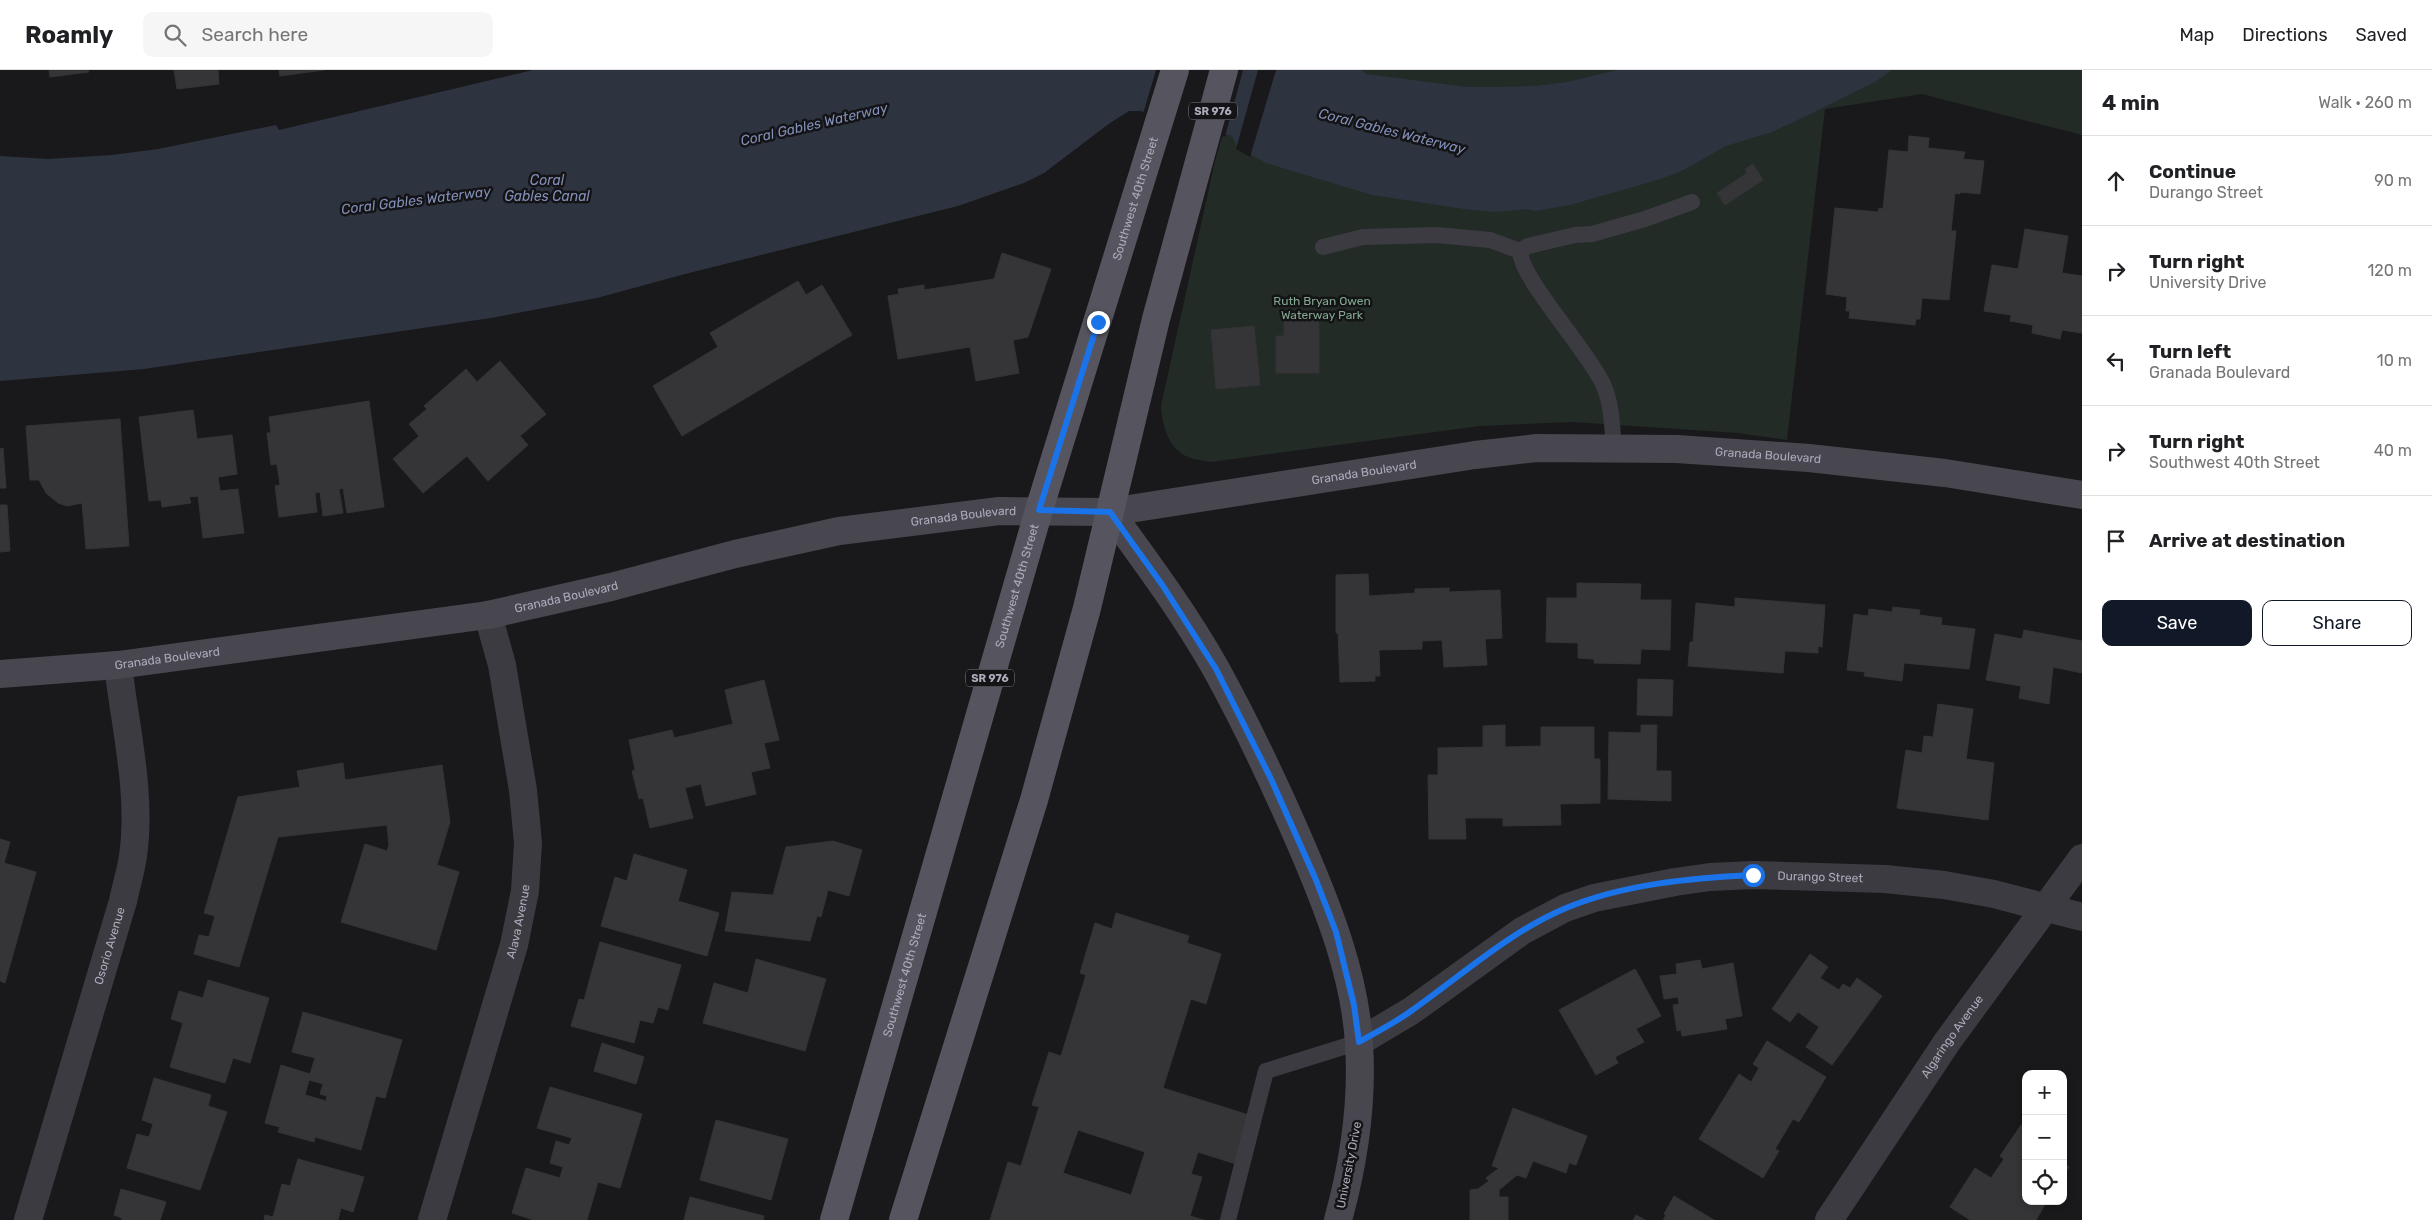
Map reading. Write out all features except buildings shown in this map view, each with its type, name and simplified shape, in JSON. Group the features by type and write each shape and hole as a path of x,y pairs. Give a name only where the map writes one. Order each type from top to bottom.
{"main road":[{"name":"Southwest 40th Street","path":"834,1220 1039,510 1155,140 1175,70"},
{"name":"SR 976","path":"903,1220 1034,800 1087,608 1156,319 1224,70"}],"street":[{"name":"Granada Boulevard","path":"0,674 118,665 488,615 612,588 735,554 838,531 999,511 1110,512 1475,455 1537,448 1614,448 1744,453 1827,460 1945,473 2082,495"},
{"name":"University Drive","path":"1110,512 1163,586 1216,669 1283,804 1336,932 1354,1005 1359,1042 1361,1086 1358,1126 1348,1183 1338,1220"},
{"name":"Alava Avenue","path":"432,1220 511,953 525,891 528,843 523,790 502,665 488,615"},
{"name":"Osorio Avenue","path":"28,1220 123,900 133,856 134,788 118,665"},
{"name":"Algaringo Avenue","path":"1829,1220 1938,1056 2082,858"},
{"name":"Durango Street","path":"1359,1042 1411,1011 1522,931 1565,908 1594,898 1629,890 1710,877 1753,875 1885,880 1944,885 2046,907 2082,917"}],"lane":[{"path":"1520,251 1528,246 1575,235 1592,234 1692,202"},
{"path":"1323,247 1363,238 1437,235 1490,240 1520,251"},
{"path":"1520,251 1524,266 1569,334 1588,355 1603,384 1609,402 1614,448"},
{"path":"1228,1220 1266,1071 1359,1042"}],"green space":[{"name":"Ruth Bryan Owen Waterway Park","path":"1286,70 2082,70 2082,135 1922,94 1825,109 1787,440 1738,433 1573,422 1480,426 1211,462 1197,460 1181,453 1171,442 1165,428 1161,406 1215,161 1223,134 1232,136"}],"water":[{"name":"Coral Gables Canal","path":"533,70 1362,70 1366,74 1467,87 1493,87 1535,86 1567,82 1617,70 1892,70 1875,82 1804,117 1772,132 1726,146 1684,170 1661,179 1570,205 1535,211 1526,209 1495,212 1464,209 1372,195 1266,163 1237,147 1232,136 1140,111 1129,111 1110,123 1044,173 1024,183 958,206 685,274 597,298 491,318 144,369 0,381 0,156 48,159 112,155 158,149 276,125 279,130"}],"pier":[{"path":"1156,70 1243,70 1225,137 1143,114"},
{"path":"1258,70 1276,70 1250,157 1236,149"}],"route":[{"path":"1098,322 1039,510 1110,512 1163,586 1216,669 1295,830 1336,932 1354,1005 1359,1042 1411,1011 1474,963 1522,931 1565,908 1594,898 1629,890 1710,877 1753,875"}],"water label":[{"name":"Coral Gables Waterway","path":"814,124"},
{"name":"Coral Gables Waterway","path":"1392,131"},
{"name":"Coral Gables Waterway","path":"416,200"}]}
